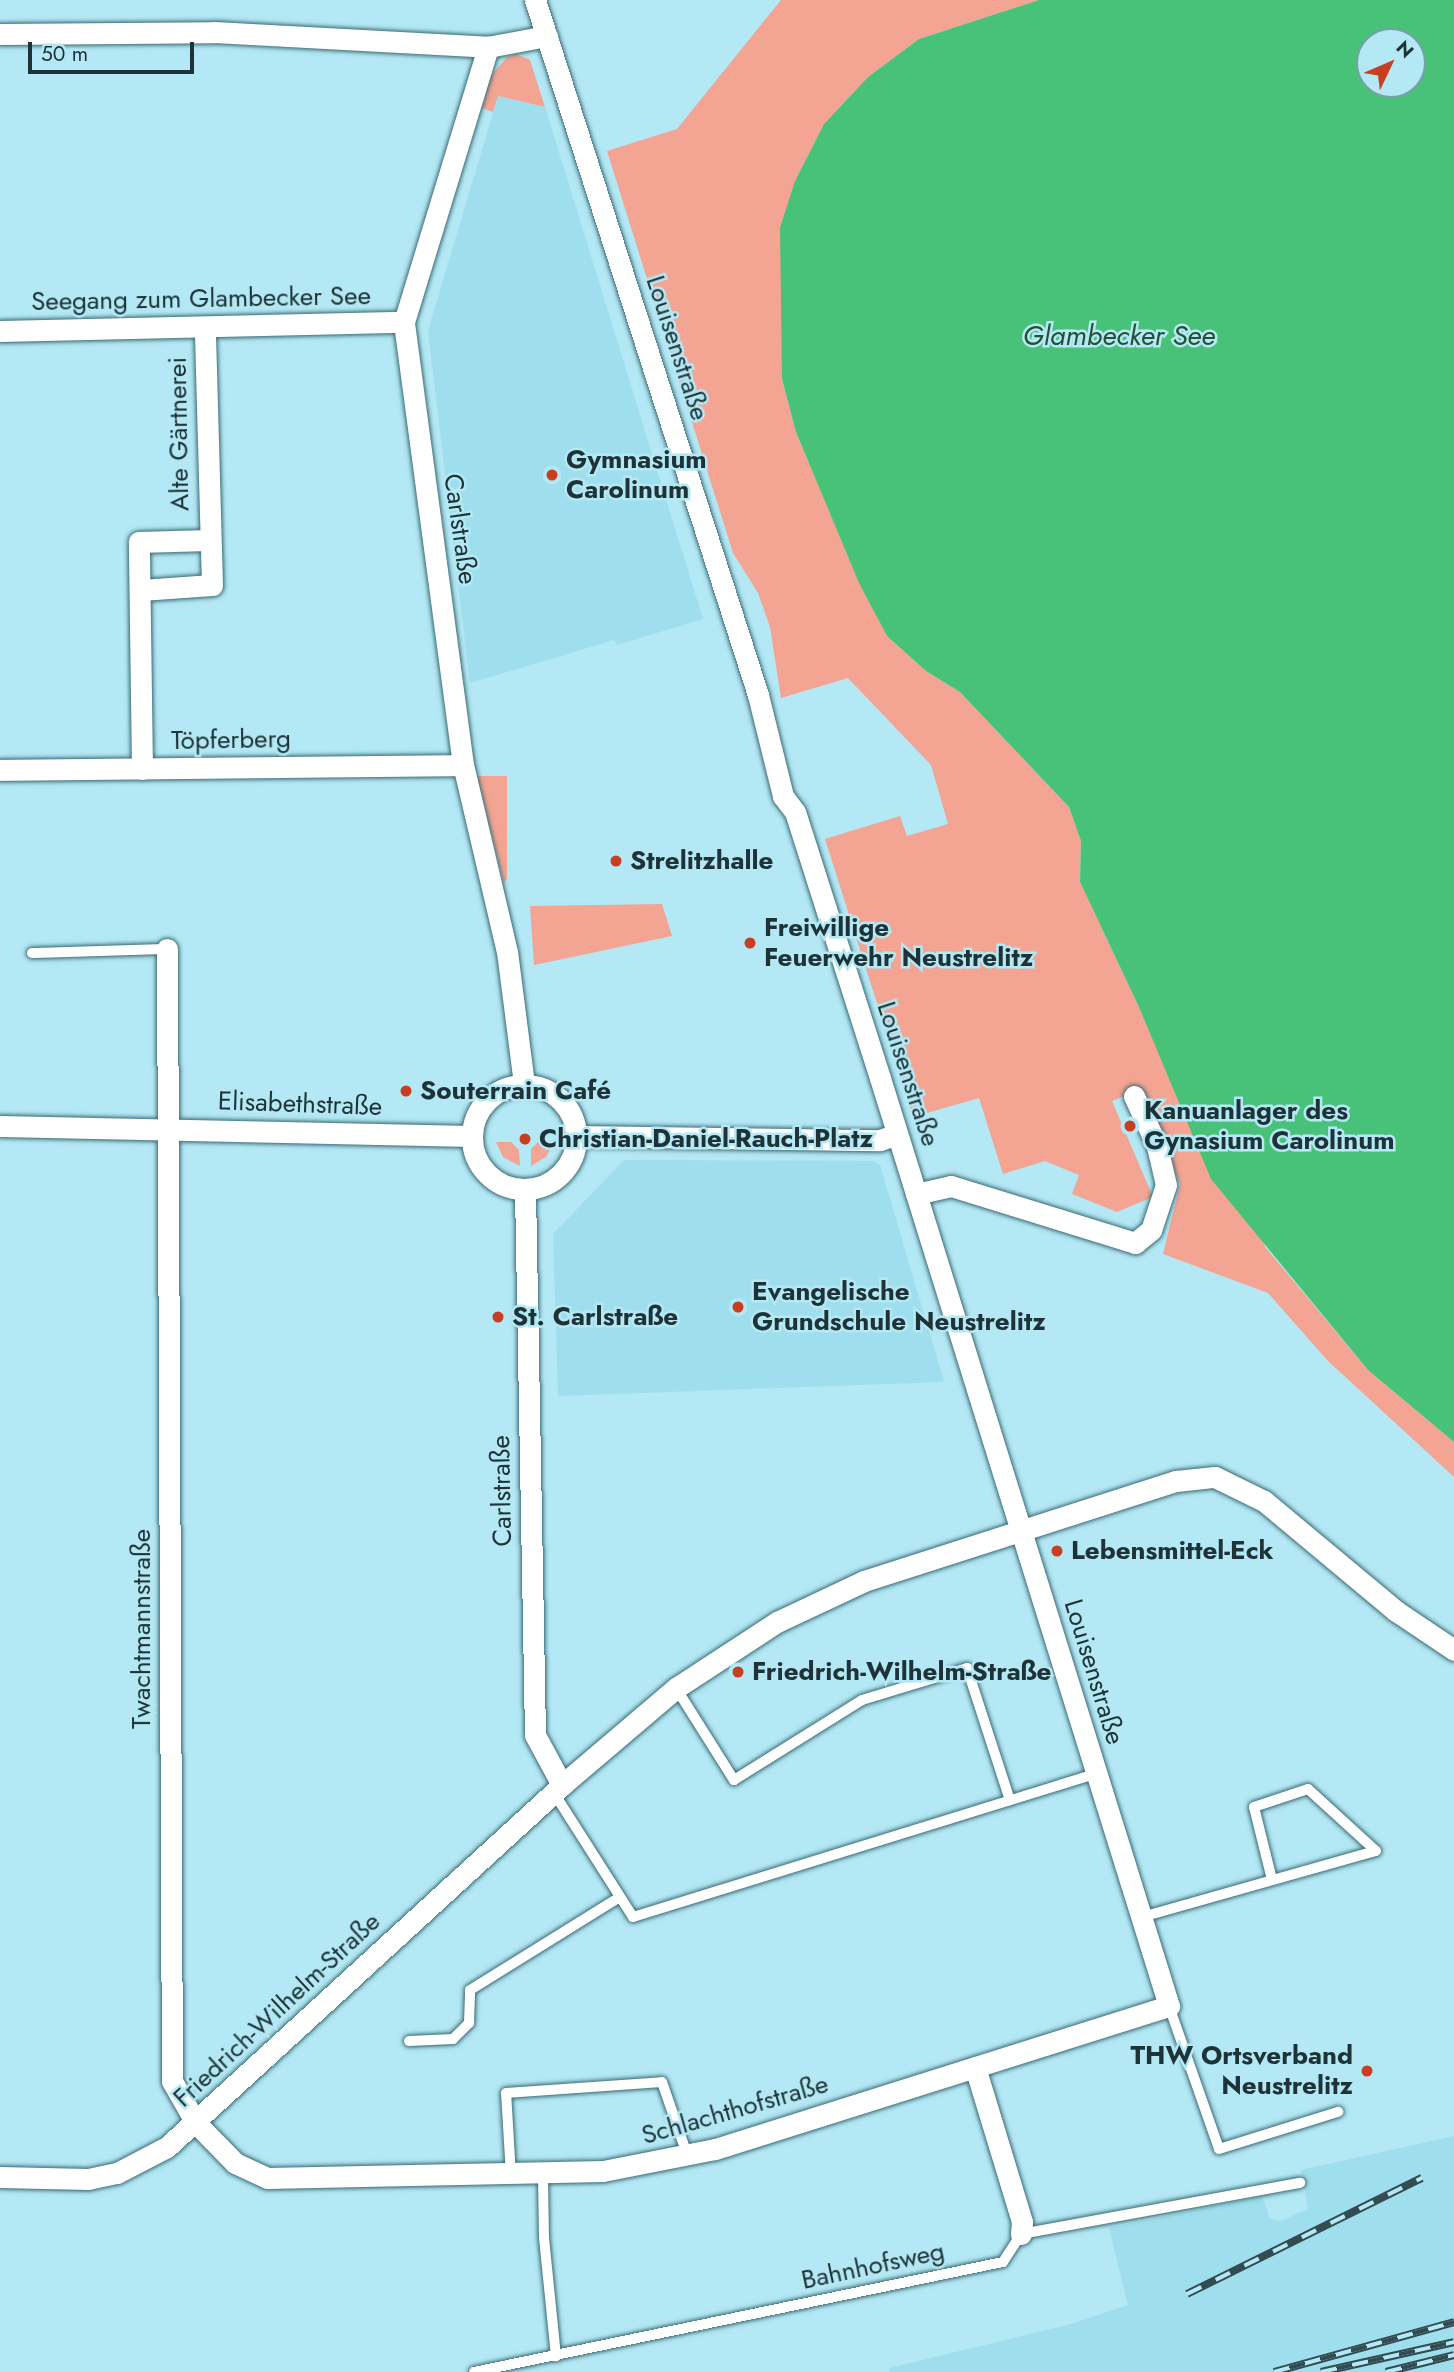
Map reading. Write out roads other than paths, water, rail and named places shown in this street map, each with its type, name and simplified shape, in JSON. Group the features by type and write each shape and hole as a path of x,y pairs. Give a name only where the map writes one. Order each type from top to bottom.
{"street":[{"name":"Louisenstraße","path":"535,0 776,754 788,771 796,795 795,812 1169,2006"},
{"path":"0,34 215,32 488,47 547,36"},
{"name":"Carlstraße","path":"488,47 404,322 463,765 507,952 524,1084"},
{"name":"Seegang zum Glambecker See","path":"0,331 404,322"},
{"name":"Alte Gärtnerei","path":"141,590 212,585 208,540 205,327"},
{"name":"Alte Gärtnerei","path":"142,769 139,542 208,540"},
{"name":"Töpferberg","path":"0,770 463,765"},
{"path":"167,949 168,1129"},
{"path":"524,1084 540,1087 567,1106 576,1136 574,1153 561,1173 541,1186 525,1189 509,1187 482,1168 472,1136 474,1121 493,1094 524,1084"},
{"path":"916,1194 951,1186 1135,1243 1151,1230 1166,1185 1157,1146 1134,1096"},
{"name":"Elisabethstraße","path":"0,1126 472,1136"},
{"name":"Twachtmannstraße","path":"168,1129 172,2081 195,2123"},
{"path":"576,1136 880,1140 897,1134"},
{"name":"Carlstraße","path":"525,1189 535,1735 558,1789"},
{"name":"Friedrich-Wilhelm-Straße","path":"0,2177 88,2179 117,2173 167,2147 558,1789 676,1688 818,1600 1020,1528 1176,1481 1215,1477 1264,1501 1396,1611 1454,1650"},
{"name":"Schlachthofstraße","path":"195,2123 235,2163 267,2178 543,2176 603,2171 688,2157 1169,2006"},
{"path":"975,2067 1022,2222 1021,2234"}],"lane":[{"path":"32,953 167,949"},
{"path":"676,1688 734,1780 862,1700 967,1668 1010,1800"},
{"path":"558,1789 633,1917 1097,1774"},
{"path":"1142,1917 1376,1851 1308,1789 1254,1807 1272,1880"},
{"path":"409,2041 453,2039 469,2023 470,1990 620,1897"},
{"path":"1169,2006 1219,2150 1338,2112"},
{"path":"511,2176 506,2093 662,2082 688,2157"},
{"path":"543,2176 544,2238 556,2356"},
{"path":"1021,2234 1300,2183"},
{"name":"Bahnhofsweg","path":"474,2372 1003,2262 1021,2234"}],"water":[{"name":"Glambecker See","path":"1039,0 1454,0 1454,1442 1368,1370 1211,1179 1139,1007 1080,882 1081,841 1069,807 960,692 926,671 887,636 859,583 796,432 782,379 780,228 795,181 824,124 868,77 919,39"}],"railway":[{"path":"1187,2294 1422,2178"},
{"path":"1274,2372 1454,2322"},
{"path":"1321,2372 1454,2342"},
{"path":"1386,2372 1454,2355"}],"place":[{"name":"Gymnasium Carolinum","path":"552,475"},
{"name":"Strelitzhalle","path":"616,861"},
{"name":"Freiwillige Feuerwehr Neustrelitz","path":"750,943"},
{"name":"Souterrain Café","path":"406,1091"},
{"name":"Kanuanlager des Gynasium Carolinum","path":"1130,1126"},
{"name":"Christian-Daniel-Rauch-Platz","path":"525,1139"},
{"name":"Evangelische Grundschule Neustrelitz","path":"738,1307"},
{"name":"St. Carlstraße","path":"498,1317"},
{"name":"Lebensmittel-Eck","path":"1057,1551"},
{"name":"Friedrich-Wilhelm-Straße","path":"738,1672"},
{"name":"THW Ortsverband Neustrelitz","path":"1367,2071"}]}
